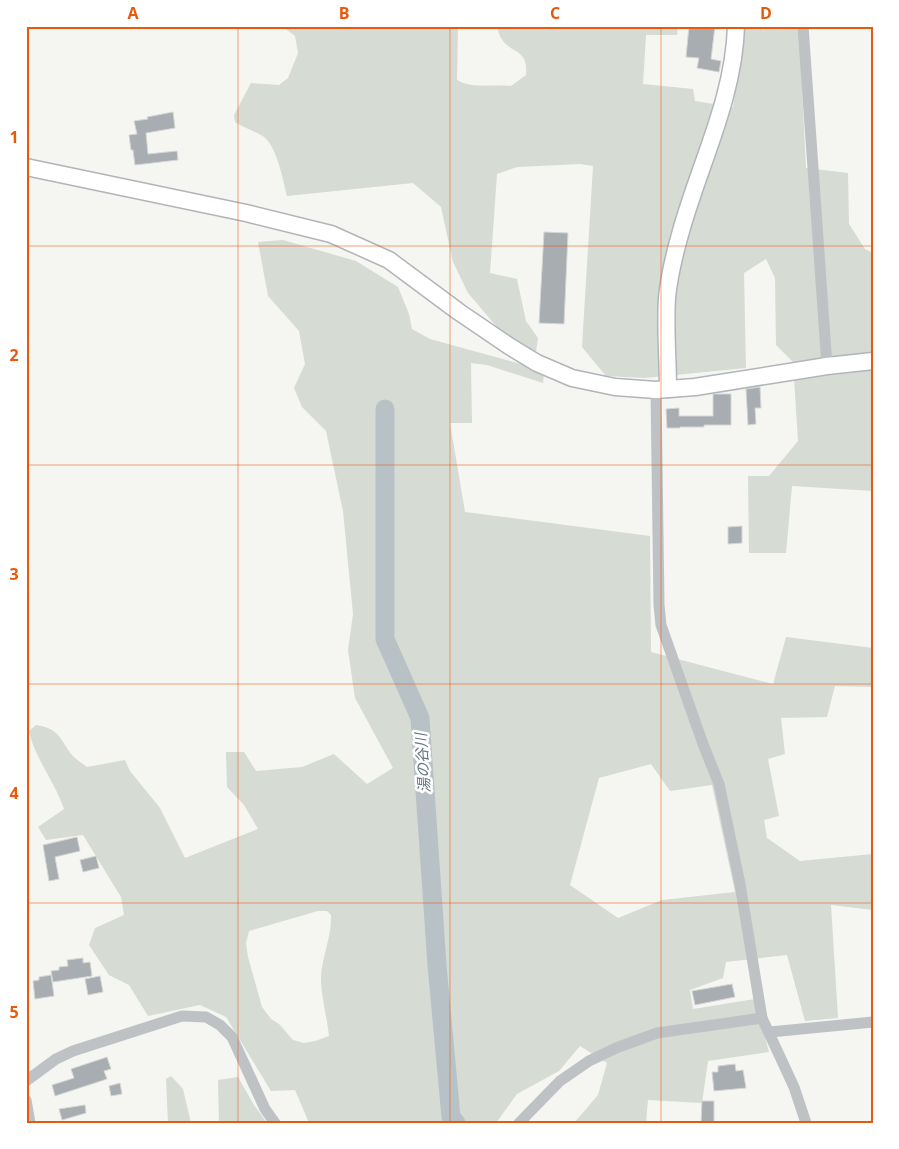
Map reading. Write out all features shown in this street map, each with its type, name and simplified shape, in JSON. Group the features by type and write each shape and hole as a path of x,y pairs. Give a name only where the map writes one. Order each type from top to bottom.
{"street":[{"path":"736,26 735,51 729,82 718,123 682,230 667,297 662,390 659,605 661,625 719,784 740,884 762,1018 794,1087 806,1123"},
{"path":"803,26 828,366"},
{"path":"26,167 246,213 332,234 389,260 459,312 537,363 572,378 615,387 662,390 695,387 828,366 873,361"},
{"path":"26,1081 56,1059 73,1051 182,1016 206,1017 220,1025 232,1037 265,1109 275,1123"},
{"path":"519,1123 560,1080 590,1061 616,1048 657,1033 762,1018"},
{"path":"770,1032 873,1022"},
{"path":"26,1100 30,1123"}],"shaded area":[{"path":"282,26 458,26 457,80 476,85 511,86 526,75 525,60 518,52 505,43 499,34 497,26 573,26 585,29 588,26 678,26 677,35 646,35 643,84 693,89 695,101 733,107 744,26 799,26 806,168 848,173 849,224 865,249 873,253 873,491 792,486 786,553 749,553 748,476 769,476 798,441 793,362 776,345 775,278 766,259 744,273 746,368 645,378 606,376 582,347 593,166 580,164 517,167 497,174 490,273 517,279 526,321 538,338 536,352 519,345 497,327 468,293 453,262 441,207 413,183 287,196 273,148 264,137 235,122 234,115 251,83 279,85 288,78 298,53 295,36"},
{"path":"283,240 356,261 398,287 409,314 412,329 430,339 521,364 544,374 543,383 487,365 471,363 472,423 450,423 465,512 650,536 651,652 773,684 786,637 873,648 873,687 835,686 827,717 781,718 785,754 768,759 779,816 764,820 767,838 800,861 873,854 873,910 831,905 838,1018 805,1021 787,955 726,962 723,978 690,990 693,1009 755,999 769,1052 708,1061 702,1103 648,1100 646,1123 574,1123 598,1095 607,1063 580,1046 559,1071 517,1094 496,1123 309,1123 295,1090 271,1091 226,1017 200,1005 148,1016 129,985 109,975 89,945 95,928 124,915 121,897 83,835 46,840 38,827 64,809 32,741 29,731 36,725 54,731 73,756 87,767 125,760 130,771 160,808 185,858 258,829 244,805 227,787 226,752 244,752 256,771 302,767 334,754 367,784 393,768 355,698 348,650 353,614 343,511 326,431 302,407 294,388 305,364 299,331 268,296 258,242","holes":["651,764 670,791 712,785 735,892 662,900 618,918 570,885 599,778","318,911 327,911 331,915 330,931 321,977 329,1036 304,1043 293,1040 279,1024 271,1019 262,1007 246,943 249,931"]},
{"path":"171,1076 183,1089 191,1123 168,1123 166,1079"},
{"path":"238,1077 267,1123 219,1123 218,1080"}],"building":[{"path":"689,26 715,26 711,59 721,61 719,72 697,68 699,58 686,57"},
{"path":"173,112 175,128 146,133 148,154 177,151 178,160 135,165 129,135 137,134 134,121"},
{"path":"544,232 568,233 564,324 539,323"},
{"path":"760,387 761,408 755,408 756,424 748,425 746,389"},
{"path":"713,394 731,394 731,425 667,428 666,409 679,408 679,416 713,416"},
{"path":"742,526 742,543 728,544 728,527"},
{"path":"77,837 80,851 55,857 59,879 49,881 43,845"},
{"path":"96,856 99,868 83,872 80,860"},
{"path":"83,958 83,963 90,962 92,976 53,982 51,971 59,970 59,967 68,966 67,960"},
{"path":"51,975 54,996 35,999 33,981 39,980 39,977"},
{"path":"100,976 103,992 88,995 85,979"},
{"path":"732,984 735,997 695,1005 692,991"},
{"path":"107,1057 111,1069 104,1071 107,1079 55,1096 52,1085 74,1078 71,1069"},
{"path":"735,1064 736,1071 743,1070 746,1088 714,1091 712,1072 718,1072 718,1066"},
{"path":"120,1083 122,1094 111,1096 109,1086"},
{"path":"702,1101 714,1101 714,1123 701,1123"},
{"path":"85,1105 86,1113 62,1120 59,1109"}],"waterway":[{"name":"湯の谷川","path":"385,409 385,639 420,718 437,965 451,1117 456,1123"}]}
